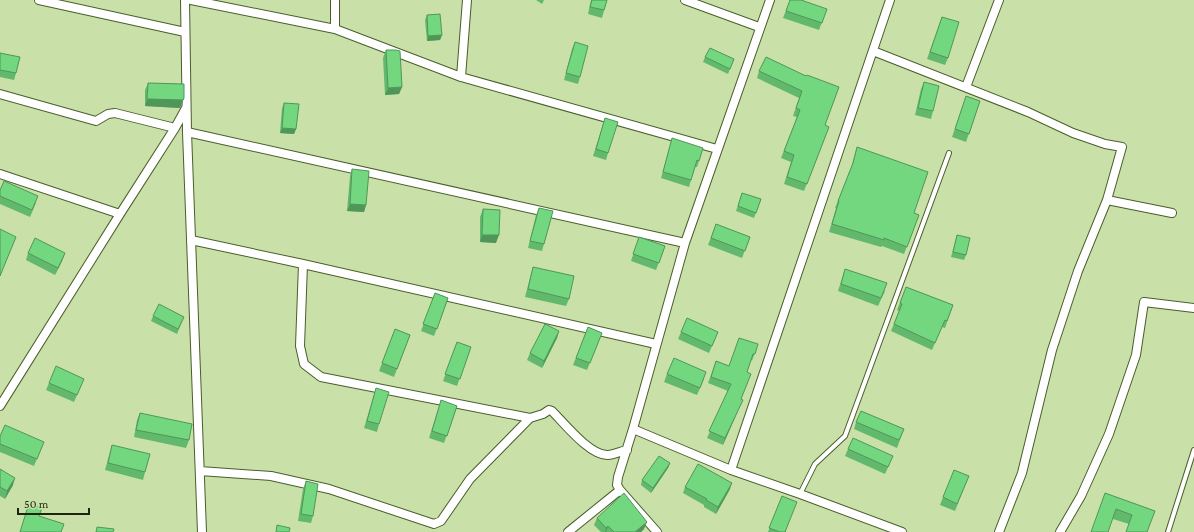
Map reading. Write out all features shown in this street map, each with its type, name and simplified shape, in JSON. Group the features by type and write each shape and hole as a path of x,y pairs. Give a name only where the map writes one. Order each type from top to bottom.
{"street":[{"path":"39,0 185,32"},
{"path":"185,0 187,132 202,532"},
{"path":"191,0 335,29 462,77 717,149"},
{"path":"335,0 335,29"},
{"path":"462,77 467,0"},
{"path":"685,0 759,27"},
{"path":"657,532 620,490 617,485 618,477 627,450 685,243 759,27 770,0"},
{"path":"731,470 890,0"},
{"path":"966,87 999,0"},
{"path":"873,51 1028,112 1073,133 1105,144 1122,147 1107,200 1078,271 1052,350 1022,473 999,532"},
{"path":"0,94 96,120 108,114 115,113 175,128"},
{"path":"0,406 175,128 187,106"},
{"path":"187,132 685,243"},
{"path":"0,174 120,214"},
{"path":"1107,200 1172,213"},
{"path":"191,240 656,344"},
{"path":"303,264 300,346 304,364 321,377 530,418"},
{"path":"1060,532 1081,496 1109,434 1136,355 1144,302 1194,308"},
{"path":"200,471 271,476 322,488 434,524 441,521 470,479 530,418 550,410 584,444 596,452 608,456 627,450"},
{"path":"633,429 731,470 902,532"},
{"path":"568,532 620,490"}],"lane":[{"path":"800,494 815,464 845,436 949,154"},
{"path":"1168,532 1194,450"}],"building":[{"path":"592,0 607,0 604,10 590,7"},
{"path":"790,0 801,0 827,9 822,23 786,11"},
{"path":"440,14 442,35 428,36 427,15"},
{"path":"942,17 959,22 948,58 930,52"},
{"path":"575,42 588,46 580,77 566,73"},
{"path":"710,48 734,59 730,69 705,57"},
{"path":"386,50 400,51 402,87 388,88"},
{"path":"0,53 20,57 16,73 0,70"},
{"path":"766,57 806,76 807,75 839,87 825,125 829,127 807,184 787,177 794,155 784,151 800,110 796,108 802,91 759,71"},
{"path":"924,82 939,86 933,111 918,108"},
{"path":"148,83 184,84 184,98 183,100 147,99"},
{"path":"966,96 980,101 969,134 955,129"},
{"path":"284,103 299,104 296,129 282,128"},
{"path":"605,118 618,122 608,153 596,149"},
{"path":"672,138 703,148 699,161 697,160 691,180 663,172"},
{"path":"857,147 928,172 914,213 919,215 907,247 884,238 884,240 832,224 838,201 853,163"},
{"path":"352,169 369,171 366,205 350,204"},
{"path":"4,181 38,196 32,210 0,196 0,190"},
{"path":"742,193 761,199 756,213 738,206"},
{"path":"539,208 553,211 544,244 530,241"},
{"path":"483,209 500,210 499,235 482,235"},
{"path":"716,224 750,237 745,251 711,238"},
{"path":"0,229 16,237 0,276"},
{"path":"957,235 970,238 966,255 953,252"},
{"path":"639,237 665,246 659,263 633,254"},
{"path":"35,238 65,253 58,268 28,253"},
{"path":"533,267 574,276 569,299 528,289"},
{"path":"845,269 887,283 881,298 841,284"},
{"path":"906,287 953,305 947,321 945,320 935,343 894,324 902,304 900,303"},
{"path":"435,293 448,298 437,329 423,324"},
{"path":"159,304 184,317 178,329 153,316"},
{"path":"687,318 718,332 712,346 681,332"},
{"path":"545,324 559,331 544,361 530,353"},
{"path":"588,327 602,333 590,363 576,358"},
{"path":"395,329 410,335 397,369 382,363"},
{"path":"739,338 758,344 747,372 751,374 741,399 743,400 725,438 709,431 731,384 711,377 716,361 729,366"},
{"path":"457,342 471,347 460,379 445,374"},
{"path":"674,358 706,372 700,388 667,374"},
{"path":"56,366 84,379 77,395 49,383"},
{"path":"376,388 389,392 379,424 367,421"},
{"path":"441,400 457,406 447,436 432,431"},
{"path":"861,411 904,429 899,440 856,422"},
{"path":"140,413 192,424 189,440 136,430"},
{"path":"5,425 44,442 37,459 0,444 0,436"},
{"path":"853,438 893,456 888,467 848,449"},
{"path":"112,445 150,454 145,472 108,463"},
{"path":"659,456 670,463 653,488 642,480"},
{"path":"698,464 732,483 718,507 685,487"},
{"path":"0,469 15,478 7,491 0,487"},
{"path":"954,470 969,476 957,504 943,497"},
{"path":"306,481 318,484 313,516 301,514"},
{"path":"624,493 647,522 635,532 614,532 608,526 606,528 597,518"},
{"path":"1105,493 1155,511 1147,532 1126,532 1132,515 1116,509 1108,532 1091,532"},
{"path":"782,496 797,502 785,532 780,532 769,528"},
{"path":"29,503 42,508 39,516 64,524 61,532 20,532"},
{"path":"277,525 290,528 289,532 276,532"},
{"path":"97,527 114,529 113,532 96,532"}]}
